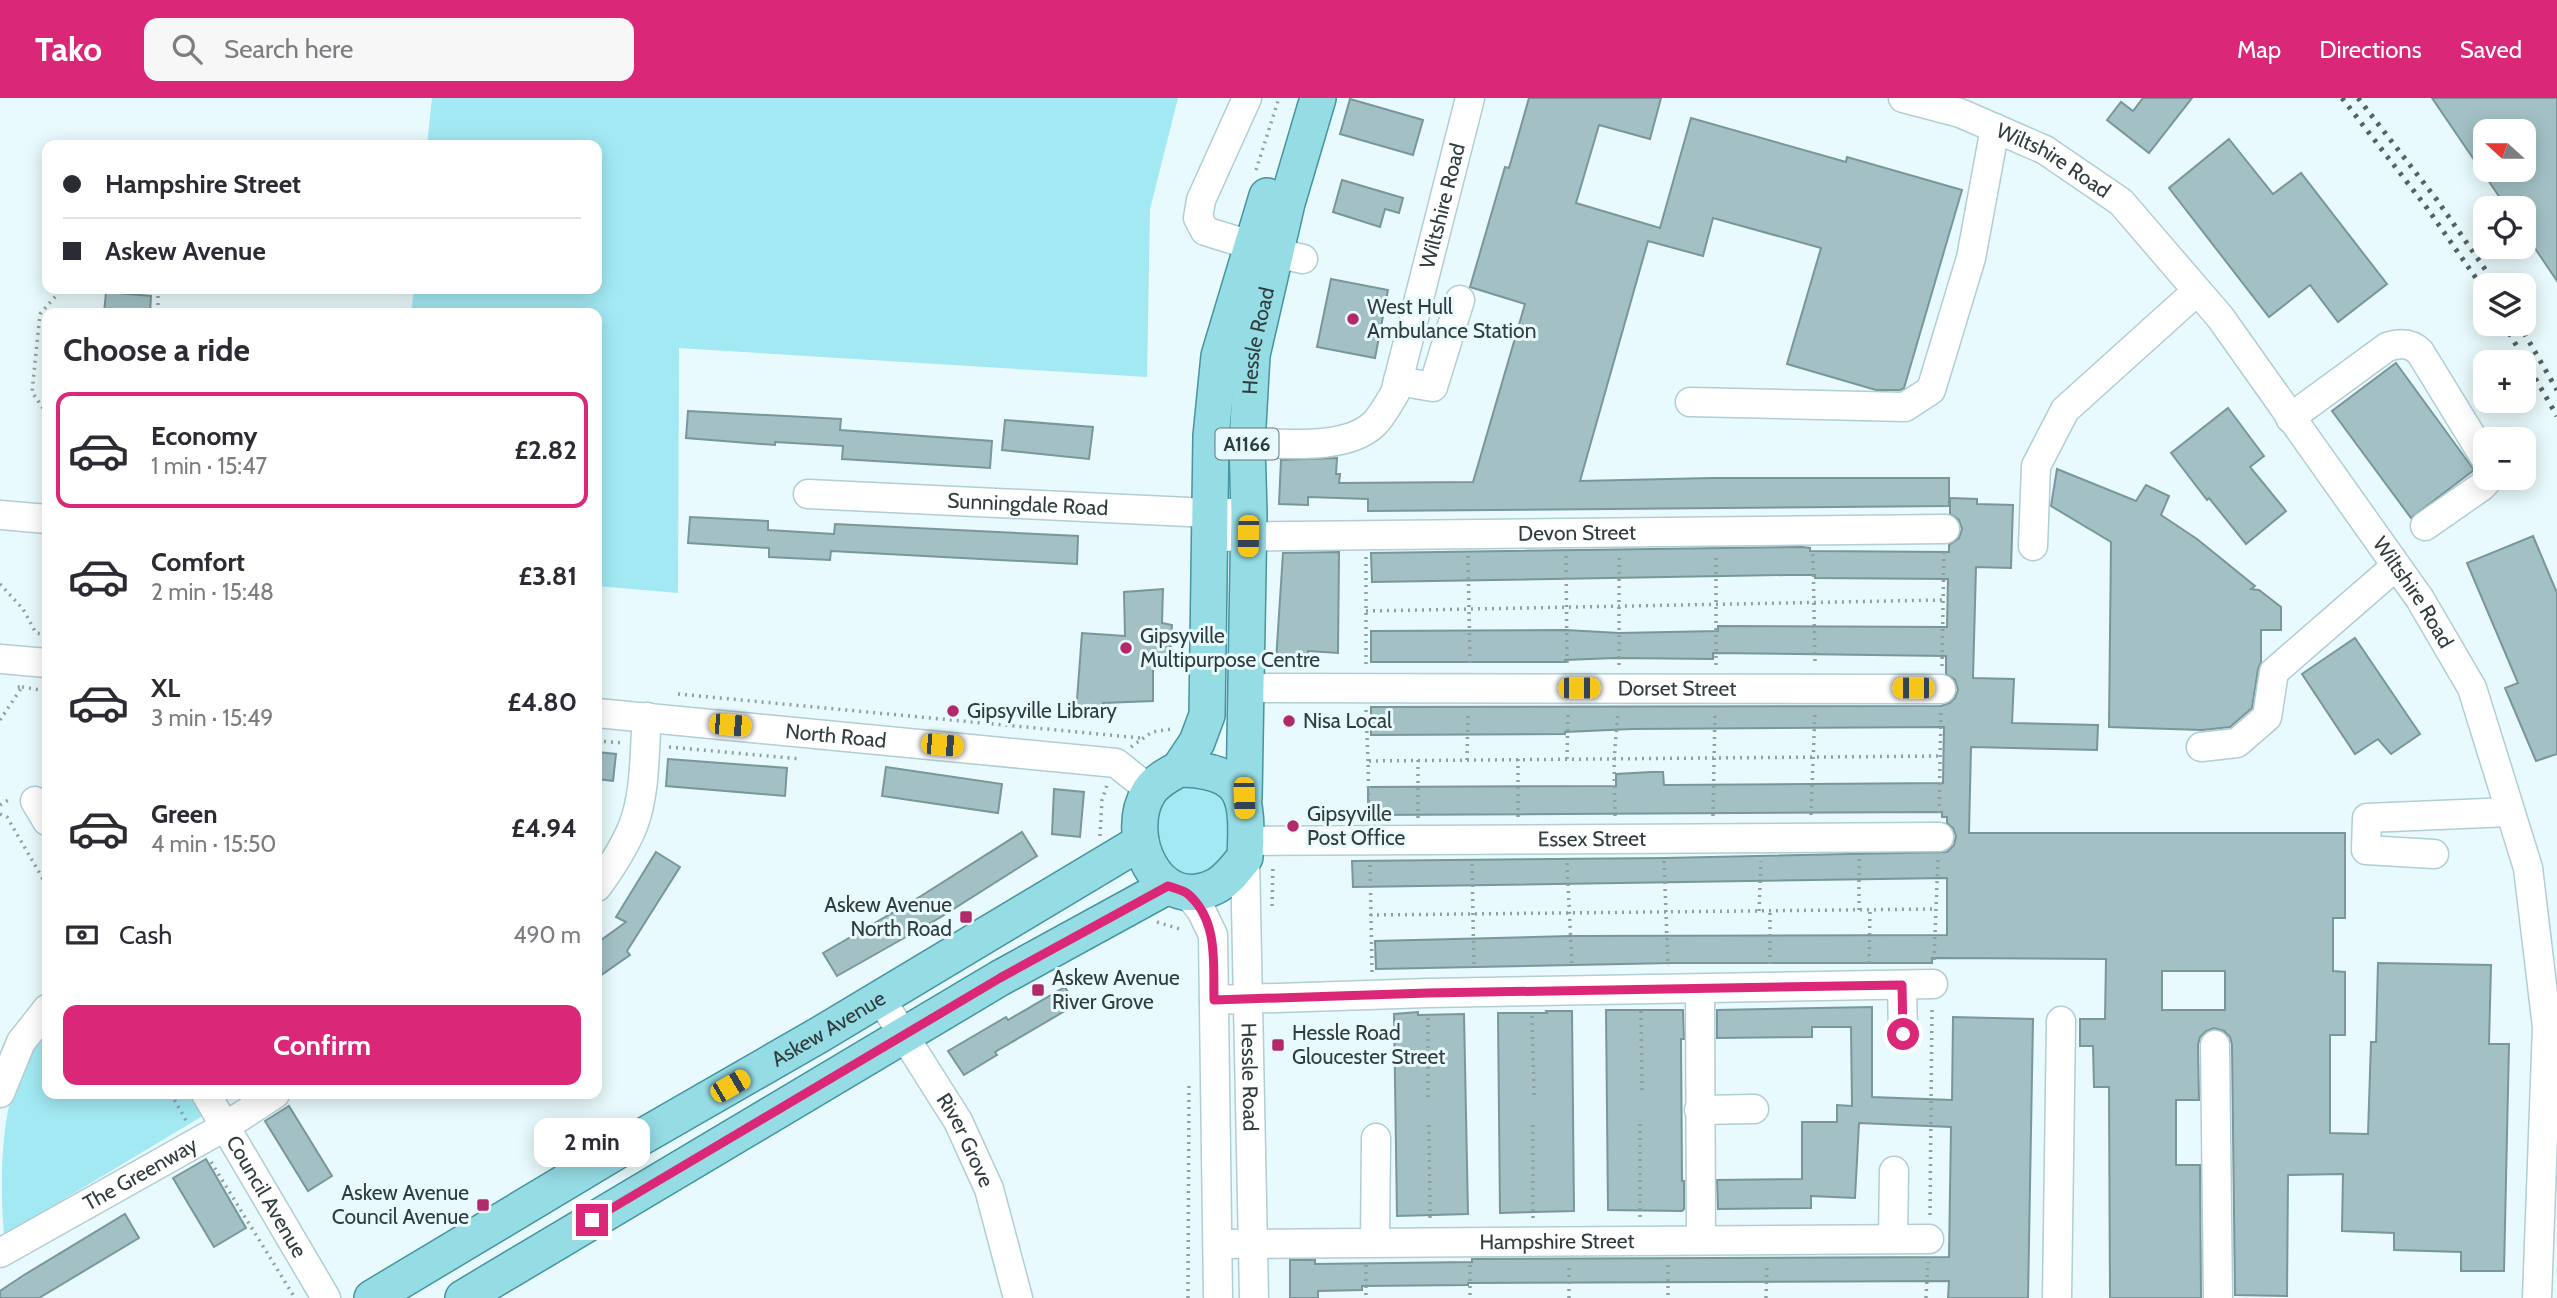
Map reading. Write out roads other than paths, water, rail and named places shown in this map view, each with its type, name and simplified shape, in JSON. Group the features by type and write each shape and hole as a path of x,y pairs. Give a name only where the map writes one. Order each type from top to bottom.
{"main road":[{"name":"Hessle Road","path":"1179,769 1197,742 1207,715 1210,436 1219,356 1277,253 1297,98"},
{"name":"Hessle Road","path":"1244,798 1247,443 1252,355 1287,203 1318,98"},
{"path":"1179,769 1202,769 1230,781 1244,798 1245,849 1216,886 1203,891 1177,889 1156,876 1147,861 1141,842 1140,818 1150,790 1164,777 1179,769"},
{"name":"Askew Avenue","path":"372,1298 1141,842"},
{"path":"463,1298 1000,978 1177,889"}],"street":[{"path":"1247,98 1201,200 1198,218 1205,231 1277,253"},
{"name":"Wiltshire Road","path":"1247,443 1346,440 1373,425 1395,393 1413,271 1470,98"},
{"name":"Wiltshire Road","path":"1903,98 1982,115 2045,150 2121,202 2220,317 2420,599 2472,688 2528,868 2547,1027 2537,1298"},
{"path":"1690,402 1905,407 1931,390 1971,258 1982,115"},
{"path":"2034,546 2036,466 2065,410 2197,291"},
{"path":"1398,381 1433,387 1460,300"},
{"path":"2290,418 2387,347 2400,343 2410,345 2420,352 2473,438"},
{"path":"2425,526 2476,490"},
{"name":"Sunningdale Road","path":"808,494 1208,525 1248,525"},
{"path":"0,515 42,519"},
{"name":"Devon Street","path":"1248,525 1945,529"},
{"path":"2201,747 2238,743 2267,718 2274,672 2396,566"},
{"path":"0,659 42,663"},
{"name":"Dorset Street","path":"1245,688 1941,688"},
{"name":"North Road","path":"602,713 1116,763 1150,790"},
{"path":"602,880 633,825 640,797 647,717"},
{"path":"2434,854 2366,850 2367,818 2510,812"},
{"name":"Essex Street","path":"1245,849 1938,837"},
{"name":"Hessle Road","path":"1245,849 1254,1298"},
{"name":"Hessle Road","path":"1177,889 1201,910 1213,935 1218,1298"},
{"path":"1214,1000 1428,993 1933,984"},
{"path":"1902,985 1903,1034"},
{"path":"1700,989 1700,1240"},
{"name":"River Grove","path":"880,998 958,1121 989,1189 1018,1298"},
{"path":"0,1093 21,1042 42,1015"},
{"path":"2057,1298 2061,1021"},
{"path":"2215,1045 2218,1298"},
{"name":"Council Avenue","path":"209,1099 326,1298"},
{"name":"The Greenway","path":"1,1249 226,1126 267,1099"},
{"path":"1699,1110 1754,1109"},
{"path":"1371,1253 1376,1138"},
{"path":"1893,1239 1894,1171"},
{"name":"Hampshire Street","path":"1219,1244 1253,1242 1371,1253 1430,1241 1929,1239"}],"railway":[{"path":"2342,98 2427,208 2473,274"},
{"path":"2358,98 2437,200 2488,273"},
{"path":"2511,336 2557,416"},
{"path":"2526,336 2557,390"}],"place":[{"name":"West Hull Ambulance Station","path":"1353,319"},
{"name":"Gipsyville Multipurpose Centre","path":"1126,648"},
{"name":"Gipsyville Library","path":"953,711"},
{"name":"Nisa Local","path":"1289,721"},
{"name":"Gipsyville Post Office","path":"1293,826"},
{"name":"Askew Avenue North Road","path":"966,917"},
{"name":"Askew Avenue River Grove","path":"1038,990"},
{"name":"Hessle Road Gloucester Street","path":"1278,1045"},
{"name":"Askew Avenue Council Avenue","path":"483,1205"}]}
